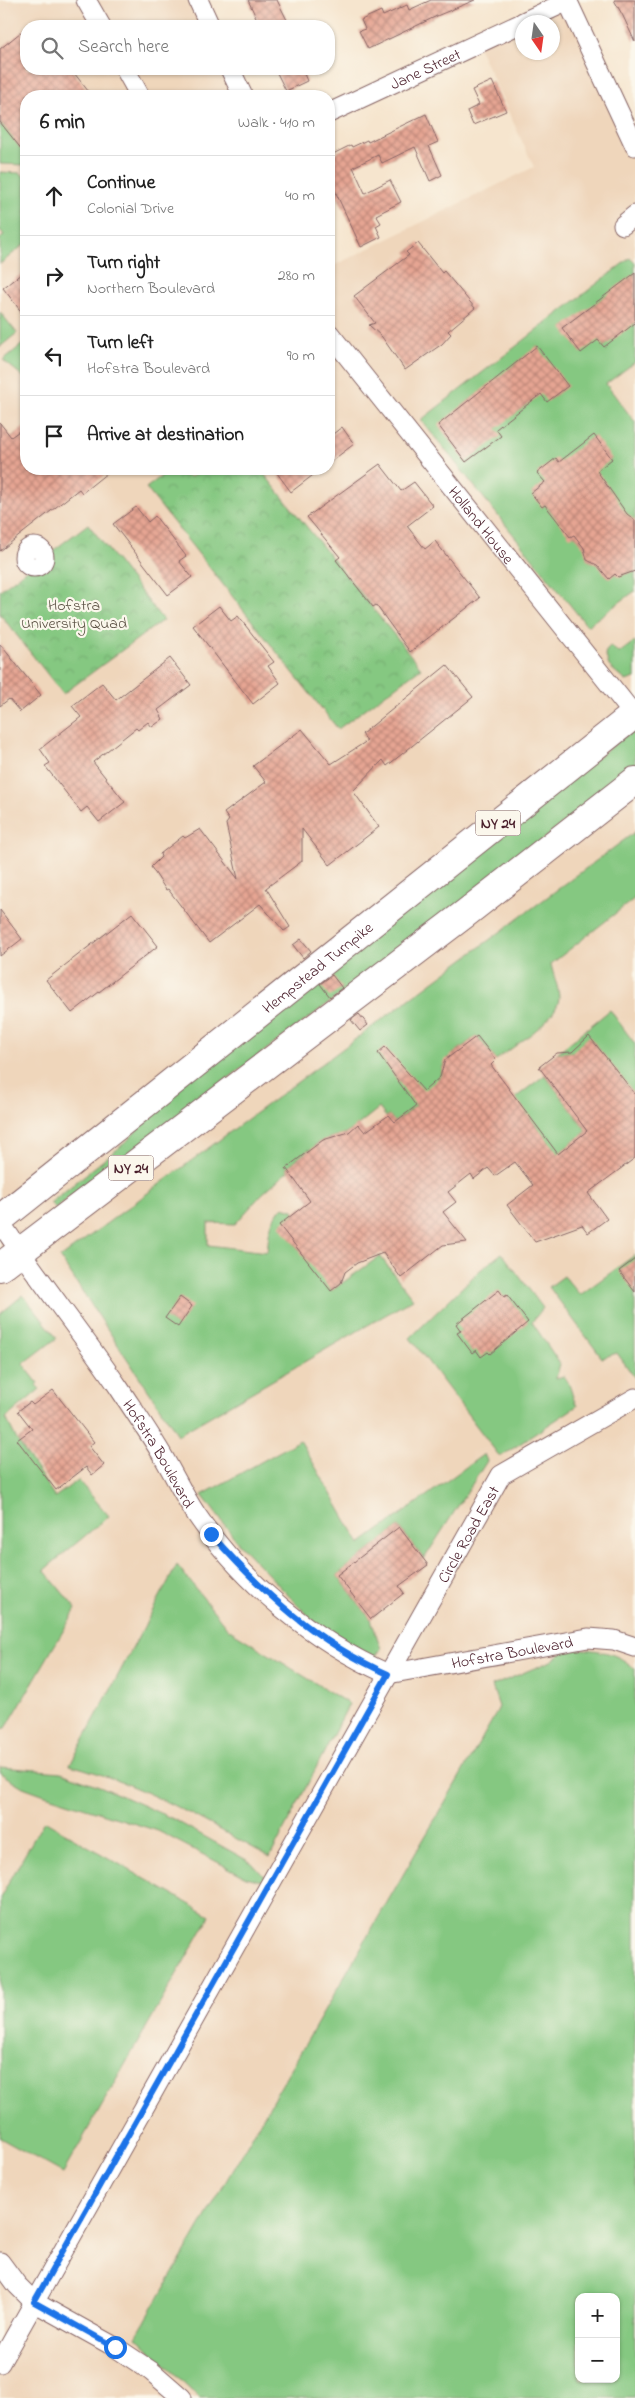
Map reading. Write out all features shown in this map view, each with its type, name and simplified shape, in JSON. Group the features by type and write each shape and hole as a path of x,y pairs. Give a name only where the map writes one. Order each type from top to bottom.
{"main road":[{"name":"Hempstead Turnpike","path":"0,1221 634,715"},
{"name":"NY 24","path":"10,1260 466,913 635,781"}],"street":[{"path":"86,0 98,20"},
{"path":"198,0 207,20"},
{"path":"567,1 635,146"},
{"name":"Jane Street","path":"539,15 567,1"},
{"name":"Jane Street","path":"335,110 515,27"},
{"path":"128,75 137,90"},
{"path":"233,75 240,90"},
{"name":"Holland House","path":"335,341 634,715"},
{"name":"Hofstra Boulevard","path":"0,1221 10,1260 93,1350 152,1438 195,1513 249,1577 304,1626 369,1665 388,1674 588,1638 614,1640 635,1647"},
{"name":"Circle Road East","path":"0,2363 501,1475 635,1398"},
{"path":"0,2262 17,2285 34,2302 115,2347 151,2371 182,2398"}],"shaded area":[{"path":"0,0 198,0 207,20 20,20 20,75 233,75 240,90 20,90 20,475 335,475 335,265 534,167 477,44 515,26 515,60 560,60 560,15 538,15 568,1 635,146 635,2398 0,2398"}],"green space":[{"path":"0,122 20,147 20,165 0,164"},
{"path":"0,172 20,173 20,248 0,264 0,239 4,235 0,230"},
{"path":"630,258 635,263 635,362 606,384 635,422 635,591 587,626 421,420"},
{"path":"0,312 17,333 0,347"},
{"path":"20,346 20,374 3,360"},
{"path":"163,475 191,477 194,475 265,475 421,668 338,729 146,488"},
{"name":"Hofstra University Quad","path":"88,524 163,620 63,694 0,614 0,590 28,569 42,565 46,556"},
{"path":"635,641 635,678 626,681 609,666 605,653 610,646 619,653"},
{"path":"635,728 635,766 481,889 55,1208 50,1203 126,1142 177,1087"},
{"path":"635,832 635,898 551,964 559,998 557,1006 543,1024 496,1060 477,1036 445,1060 440,1077 435,1081 440,1087 395,1122 389,1115 386,1117 379,1108 349,1132 323,1140 315,1145 320,1153 315,1156 309,1149 286,1168 288,1171 262,1194 235,1224 208,1223 208,1245 267,1252 270,1228 278,1212 283,1207 293,1210 331,1291 380,1256 413,1299 178,1435 60,1258"},
{"path":"610,1010 635,1044 635,1094 572,1052 557,1053"},
{"path":"545,1075 587,1131 558,1154 515,1098"},
{"path":"502,1253 543,1308 532,1322 560,1364 556,1378 564,1376 577,1406 500,1457 410,1338 479,1271"},
{"path":"635,1255 635,1378 617,1353 602,1358 549,1287 564,1276 580,1295"},
{"path":"23,1295 57,1338 23,1364 38,1383 36,1385 40,1389 6,1418 17,1440 55,1497 78,1480 109,1516 44,1570 76,1609 6,1728 0,1730 0,1314"},
{"path":"300,1440 360,1544 484,1454 487,1461 424,1559 399,1527 337,1575 371,1619 381,1649 372,1661 311,1619 239,1544 202,1495"},
{"path":"177,1565 228,1629 349,1704 270,1857 148,1793 97,1773 70,1765"},
{"path":"596,1650 616,1656 635,1669 635,2398 200,2398 136,2337 493,1719 499,1707 492,1686 551,1661 565,1651"},
{"path":"0,1767 61,1772 102,1787 173,1819 252,1863 270,1883 246,1877 158,1831 23,1787 0,1773"},
{"path":"44,1821 210,1916 63,2173 0,2138 0,1898"}],"building":[{"path":"248,0 277,0 287,20 257,20"},
{"path":"431,0 475,0 368,49 359,31 365,29 361,20 381,11 383,16 407,5 409,10"},
{"path":"614,0 635,0 635,42 623,16"},
{"path":"20,33 20,75 76,75 87,90 20,90 20,147 0,122 0,49"},
{"path":"278,75 304,75 307,81 286,90"},
{"path":"492,81 506,111 473,125 467,111 479,105 472,90"},
{"path":"426,114 438,142 429,146 442,175 430,181 415,147 382,163 378,155 353,167 365,193 390,180 401,202 376,215 381,223 376,226 381,237 361,247 335,191 335,153 351,145 352,147 367,140 368,142"},
{"path":"418,243 442,273 444,271 475,308 448,331 451,334 442,344 405,370 382,337 369,325 375,323 354,296 409,255 406,252"},
{"path":"635,273 635,323 604,347 598,340 581,353 562,328"},
{"path":"20,275 20,310 3,288"},
{"path":"537,346 568,386 547,402 541,394 496,429 501,436 466,462 438,425"},
{"path":"0,423 11,437 20,430 20,475 104,475 82,493 79,489 0,551"},
{"path":"342,427 354,444 335,458 335,432"},
{"path":"594,435 612,459 597,471 627,514 635,520 635,571 618,577 615,574 609,579 597,565 587,560 584,548 574,535 570,537 545,505 542,507 531,493 545,482 537,473 556,458 559,462"},
{"path":"380,464 401,491 414,482 433,506 407,526 425,549 435,541 480,598 410,652 376,605 373,607 336,560 340,557 307,517"},
{"path":"278,475 313,475 291,492"},
{"path":"136,507 148,522 155,516 186,556 179,561 192,577 168,595 113,524"},
{"path":"219,606 231,621 238,616 274,662 268,666 280,683 253,704 193,626"},
{"path":"0,644 41,695 20,712 9,699 0,706"},
{"path":"170,658 191,685 158,710 163,719 152,727 148,722 138,730 136,728 93,762 125,802 99,822 87,807 81,812 45,766 50,763 40,749 81,717 72,706 102,683 116,700"},
{"path":"447,665 473,697 387,766 383,760 353,791 379,827 330,865 302,829 302,861 266,888 290,927 284,931 260,904 209,943 168,889 166,890 151,867 161,857 160,854 183,836 185,838 200,829 238,879 226,824 229,820 224,813 266,782 253,766 302,729 331,764 367,741 362,734"},
{"path":"0,910 22,939 0,956"},
{"path":"132,913 158,946 72,1013 46,980"},
{"path":"301,939 311,951 303,958 293,945"},
{"path":"332,975 342,988 330,997 320,984"},
{"path":"359,1014 368,1025 360,1031 351,1020"},
{"path":"477,1036 496,1060 491,1065 558,1154 587,1131 539,1067 557,1053 572,1052 589,1036 635,1094 635,1158 588,1193 607,1219 588,1233 582,1225 535,1242 507,1205 533,1185 515,1162 495,1176 488,1168 474,1179 471,1174 448,1192 456,1202 443,1212 467,1242 443,1245 401,1278 383,1253 357,1263 345,1272 341,1283 331,1291 279,1225 310,1201 286,1168 323,1140 349,1132 358,1124 365,1132 389,1115 395,1122 416,1106 378,1053 385,1047 424,1091 440,1077 445,1060"},
{"path":"635,1259 635,1292 619,1271"},
{"path":"499,1290 504,1297 507,1295 528,1322 490,1354 488,1352 481,1357 476,1350 472,1353 457,1333 461,1331 456,1324"},
{"path":"180,1297 192,1306 178,1327 165,1318"},
{"path":"53,1390 94,1442 89,1446 104,1465 92,1475 86,1467 56,1490 17,1440 32,1429 18,1411 30,1402 33,1405"},
{"path":"399,1527 428,1565 399,1586 404,1593 371,1619 337,1575"}],"route":[{"path":"115,2347 34,2302 388,1674 369,1665 304,1626 249,1577 211,1534"}]}
